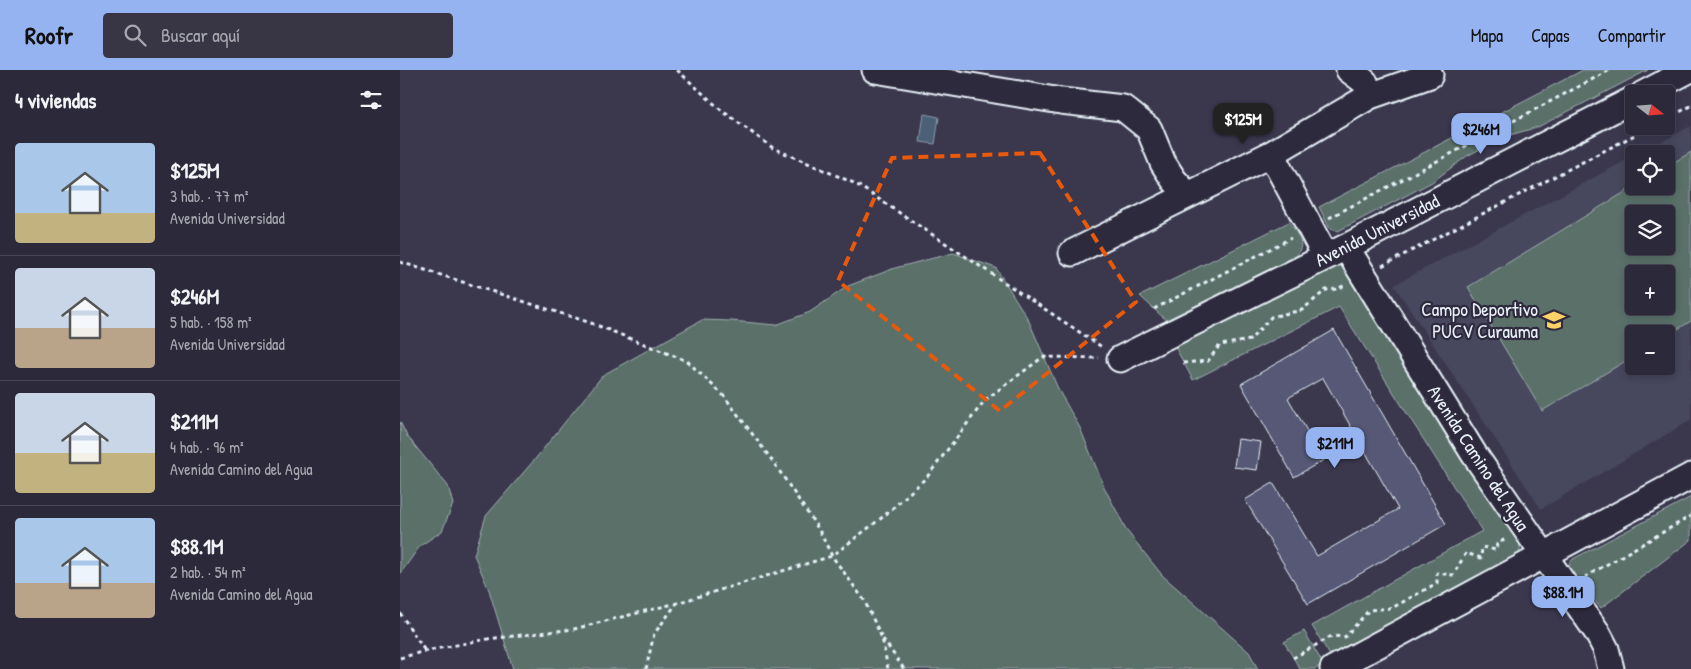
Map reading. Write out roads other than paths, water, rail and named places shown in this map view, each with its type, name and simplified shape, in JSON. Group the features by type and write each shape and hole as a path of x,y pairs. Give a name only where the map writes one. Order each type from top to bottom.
{"street":[{"path":"875,70 889,74 1061,101 1123,108 1149,129 1163,163 1188,196"},
{"path":"1349,70 1365,82 1370,96"},
{"path":"1660,85 1689,70"},
{"path":"1072,253 1271,154 1370,96 1430,75"},
{"name":"Avenida Universidad","path":"1120,359 1336,252 1625,104"},
{"name":"Avenida Camino del Agua","path":"1271,154 1310,228 1363,276 1474,454 1597,632 1606,649 1611,669"},
{"path":"1332,669 1691,476"}],"place":[{"name":"Campo Deportivo PUCV Curauma","path":"1554,320"}]}
